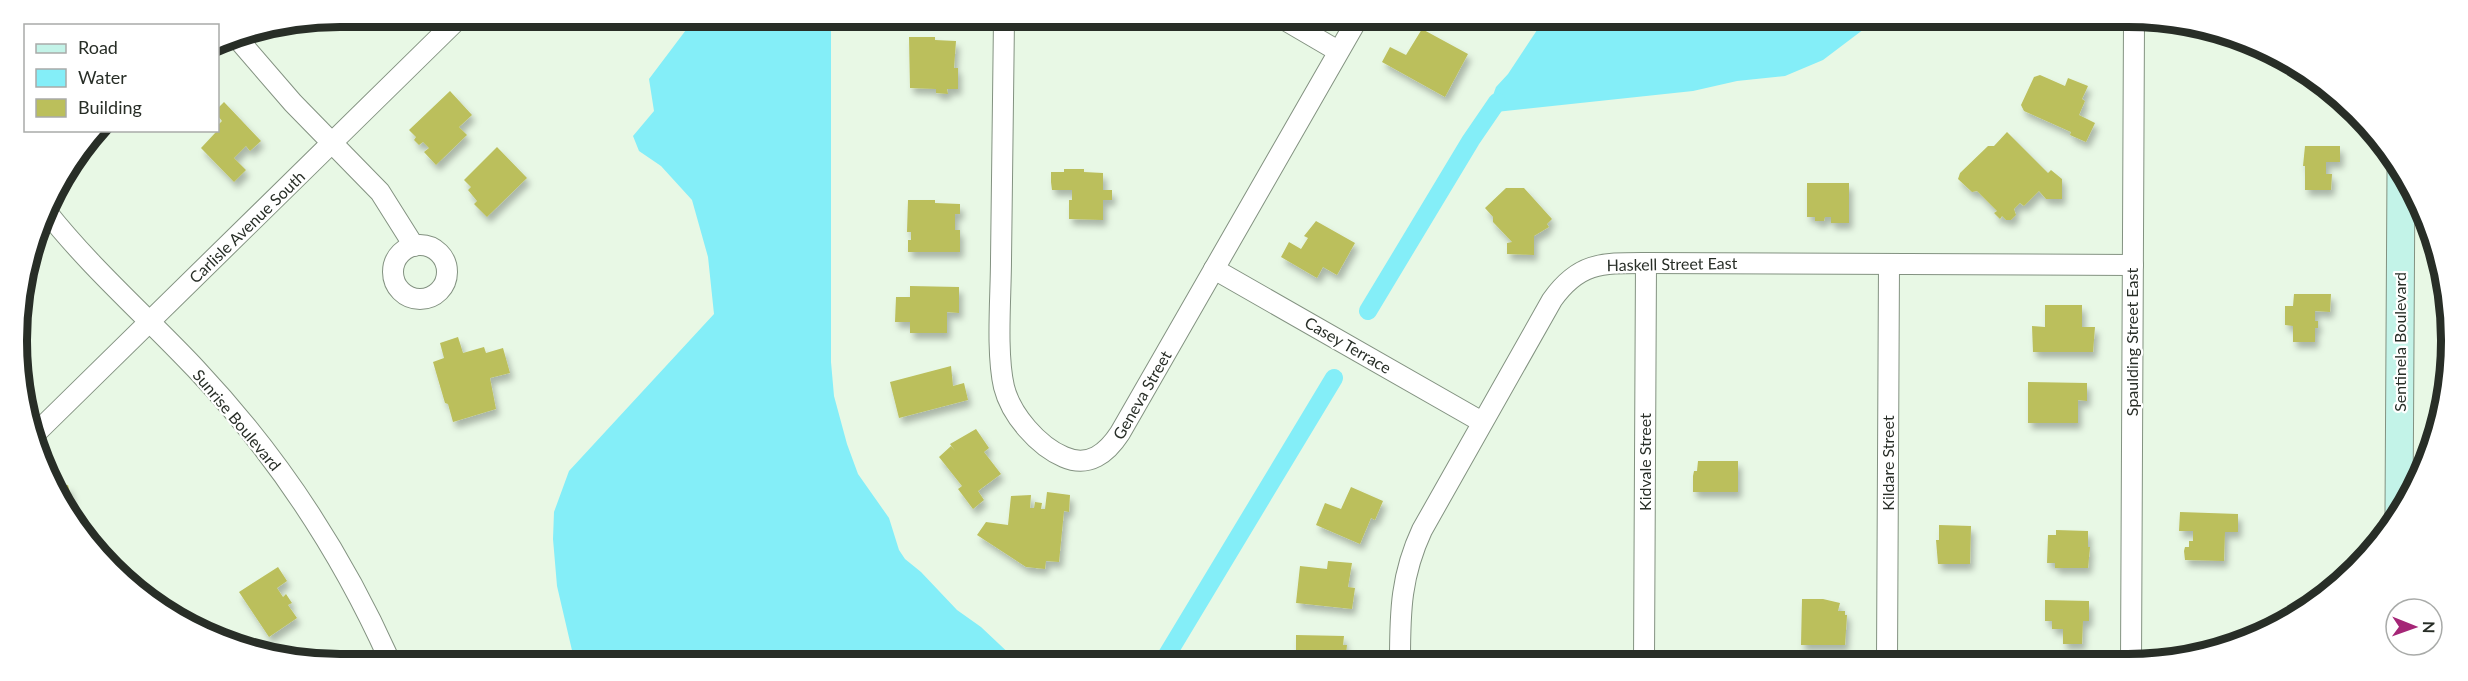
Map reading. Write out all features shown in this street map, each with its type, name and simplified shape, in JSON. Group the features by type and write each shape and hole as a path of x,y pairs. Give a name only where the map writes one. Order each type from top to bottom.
{"street":[{"name":"Carlisle Avenue South","path":"40,429 450,27"},
{"name":"Geneva Street","path":"1004,27 1002,369 1005,388 1012,406 1039,440 1053,452 1072,461 1092,460 1109,450 1353,27"},
{"path":"1297,27 1338,51"},
{"name":"Spaulding Street East","path":"2131,654 2134,27"},
{"path":"242,43 293,103 380,192 414,246"},
{"name":"Sentinela Boulevard","path":"2399,497 2401,187"},
{"name":"Sunrise Boulevard","path":"52,218 92,263 196,369 274,462 315,520 343,566 387,654"},
{"name":"Haskell Street East","path":"1400,654 1401,605 1410,558 1422,530 1551,300 1563,284 1579,271 1598,265 1646,262 2133,265"},
{"name":"Kidvale Street","path":"1644,654 1646,262"},
{"name":"Kildare Street","path":"1887,654 1889,264"},
{"name":"Casey Terrace","path":"1214,268 1482,422"}],"water":[{"path":"688,27 831,27 831,362 834,396 847,444 858,474 889,518 899,550 905,559 921,572 957,610 981,627 1010,654 573,654 557,586 553,539 554,512 569,471 714,314 708,257 692,200 661,166 639,151 633,136 654,111 649,79"},
{"path":"1539,27 1867,27 1823,60 1785,76 1737,81 1693,91 1496,112 1489,106 1496,87 1508,74"}],"building":[{"path":"1422,29 1468,54 1445,97 1382,62 1390,47 1406,55"},
{"path":"909,37 935,37 935,40 956,41 954,68 958,68 958,89 947,89 948,94 936,93 936,89 910,88"},
{"path":"2040,75 2065,86 2068,78 2088,86 2082,99 2085,101 2079,115 2095,123 2086,142 2070,135 2071,132 2024,111 2021,105 2034,77"},
{"path":"450,91 472,115 459,127 467,135 436,165 424,152 429,148 423,142 419,145 414,140 416,137 409,130"},
{"path":"224,102 261,141 250,151 246,146 234,158 246,170 234,182 201,148 216,132 219,132 219,124 222,121 219,117 219,107"},
{"path":"2007,132 2048,173 2051,170 2062,179 2062,199 2046,199 2039,191 2024,206 2020,203 2014,209 2016,215 2011,220 2006,220 2002,216 2000,219 1994,213 1997,211 1977,191 1972,192 1958,179 1960,173 1988,146 1994,146"},
{"path":"2305,146 2340,146 2340,162 2326,162 2326,174 2332,174 2331,190 2305,190 2305,166 2303,166"},
{"path":"497,147 527,178 487,217 474,204 477,201 468,190 471,187 464,180"},
{"path":"1064,169 1084,169 1084,172 1103,173 1103,190 1112,190 1112,200 1103,200 1103,220 1069,219 1069,200 1072,200 1072,190 1052,190 1051,182 1051,172 1064,172"},
{"path":"1807,183 1849,183 1849,223 1831,223 1831,217 1825,217 1824,221 1815,221 1815,217 1807,217"},
{"path":"1506,188 1524,188 1552,219 1547,224 1549,227 1534,236 1534,255 1507,254 1507,243 1512,242 1493,222 1493,217 1485,208"},
{"path":"908,200 935,200 935,203 960,204 960,214 955,214 955,230 960,230 960,252 908,252 911,232 907,232"},
{"path":"1316,221 1355,243 1337,275 1323,267 1317,278 1281,257 1289,242 1301,249 1308,238 1304,236"},
{"path":"910,286 959,287 959,313 947,312 947,333 910,333 910,322 895,322 896,297 910,297"},
{"path":"2294,294 2331,294 2330,312 2315,311 2318,328 2315,328 2315,342 2293,342 2293,326 2285,325 2285,306 2293,306"},
{"path":"2045,305 2082,305 2082,327 2095,327 2093,352 2033,352 2032,326 2045,327"},
{"path":"458,337 463,353 484,347 486,353 503,348 510,373 490,378 496,409 453,422 433,362 444,358 440,343"},
{"path":"951,366 953,386 964,383 968,400 899,418 890,382"},
{"path":"2028,382 2087,383 2087,401 2078,400 2078,423 2028,423"},
{"path":"976,429 989,448 984,452 1001,474 978,491 984,500 973,509 958,489 962,486 939,457 951,446 955,451 950,444"},
{"path":"1698,461 1738,461 1738,492 1693,492 1693,476 1694,471 1697,471"},
{"path":"68,485 71,500 63,486"},
{"path":"1351,487 1383,501 1375,520 1371,518 1360,544 1316,525 1325,503 1341,509"},
{"path":"1047,492 1070,495 1069,512 1064,511 1059,562 1046,561 1045,569 1026,567 977,535 986,522 1008,525 1011,496 1031,495 1030,508 1034,508 1035,502 1042,503 1041,509 1045,509"},
{"path":"2180,512 2238,514 2238,532 2225,532 2224,561 2185,560 2185,547 2189,547 2189,541 2193,541 2193,531 2179,531"},
{"path":"1939,525 1971,526 1970,564 1938,564 1936,540 1939,540"},
{"path":"2056,530 2088,531 2088,547 2090,547 2088,568 2055,568 2055,563 2047,563 2048,535 2056,535"},
{"path":"1328,561 1352,563 1348,587 1355,588 1352,609 1296,603 1300,566 1327,569"},
{"path":"278,567 287,581 277,588 283,597 286,594 292,603 288,605 297,618 269,637 239,592"},
{"path":"1802,599 1823,599 1840,603 1838,611 1845,611 1847,615 1845,645 1801,645"},
{"path":"2045,600 2089,601 2089,621 2083,621 2082,644 2063,644 2063,629 2052,629 2052,621 2045,621"},
{"path":"1296,635 1344,636 1343,645 1347,645 1346,654 1296,654"}],"waterway":[{"path":"1368,311 1471,140 1497,102"},
{"path":"1168,654 1334,378"}]}
